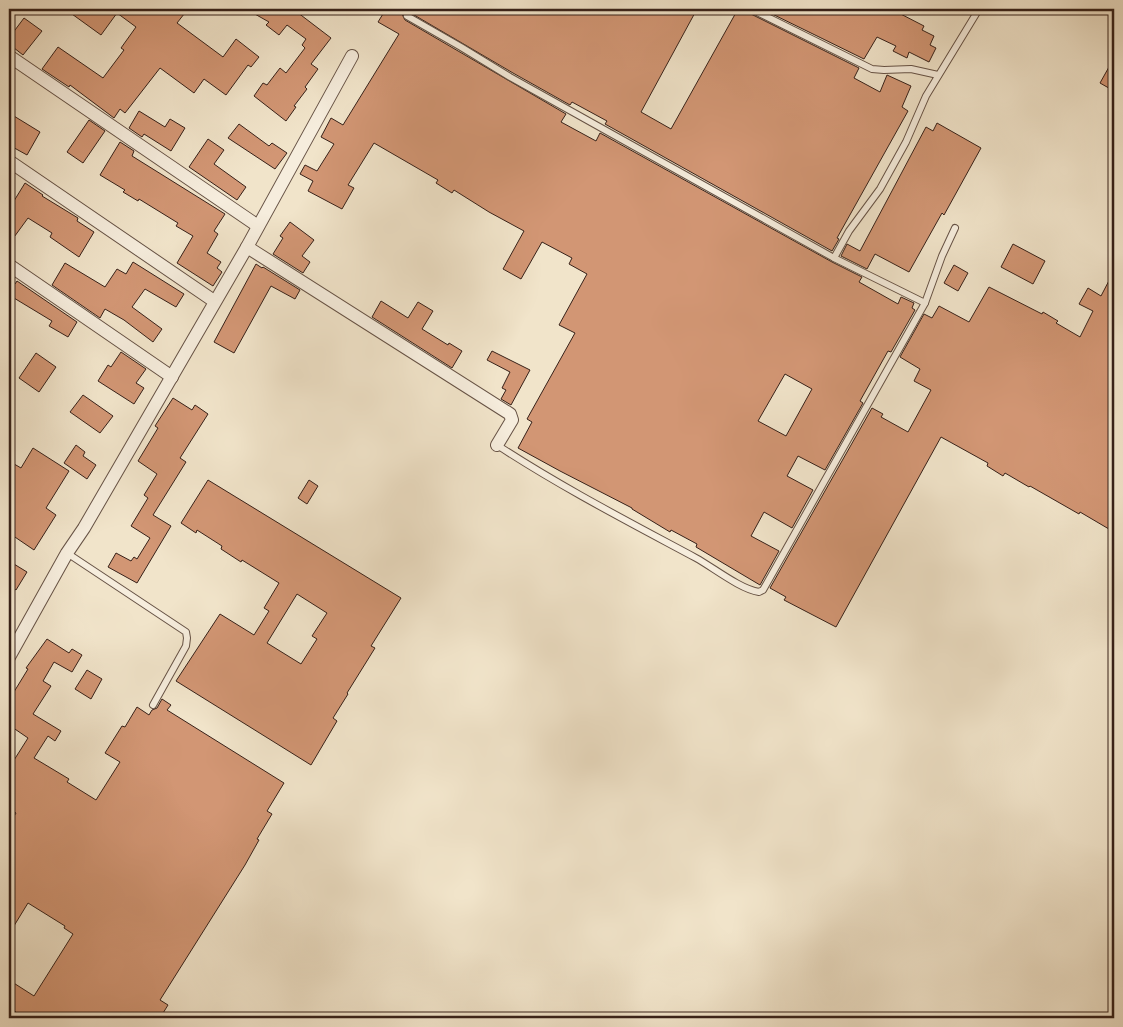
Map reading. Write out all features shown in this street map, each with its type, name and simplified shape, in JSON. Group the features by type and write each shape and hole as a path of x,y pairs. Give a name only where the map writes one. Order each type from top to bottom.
{"street":[{"path":"9,56 258,226"},
{"path":"9,657 67,553 84,528 247,247 352,56"},
{"path":"9,162 214,301"},
{"path":"247,247 510,414 512,420 497,445"},
{"path":"9,265 172,377"}],"lane":[{"path":"751,9 872,69 911,69 938,75"},
{"path":"834,258 849,231 880,189 906,142 926,96 979,9"},
{"path":"406,16 461,46 510,78 834,258 925,303"},
{"path":"497,445 534,469 750,590 759,592 764,590 925,303 942,256 955,228"},
{"path":"67,553 186,632 186,646 153,705"}],"building":[{"path":"65,9 188,9 177,23 223,57 236,39 259,57 251,67 248,65 226,95 204,79 194,93 160,68 125,113 120,109 114,118 70,85 69,87 42,69 58,47 103,78 124,50 121,48 136,27 117,13 101,35"},
{"path":"246,9 293,9 331,38 311,64 318,69 305,87 307,89 294,106 296,107 286,121 254,96 263,83 267,85 280,68 286,73 305,48 302,45 306,39 287,25 279,35 266,25 269,22"},
{"path":"386,9 697,9 641,112 671,129 738,9 746,9 749,13 859,68 854,78 880,92 887,75 911,86 902,107 908,111 837,238 839,239 832,251 605,124 607,121 572,102 570,105 409,12 405,11 402,14 405,20 566,114 561,122 596,141 600,133 862,277 859,282 898,304 901,297 914,303 912,308 915,310 891,352 888,351 860,401 863,403 825,470 798,456 787,476 813,490 792,528 764,512 751,536 779,551 760,585 696,547 697,544 671,530 670,532 632,508 518,448 532,422 527,419 575,333 559,325 587,274 569,264 572,258 542,242 521,279 503,269 524,231 454,190 452,193 436,183 438,180 374,143 348,185 354,188 342,209 308,191 313,181 300,174 305,165 317,171 334,144 321,137 331,118 343,125 399,34 378,22","holes":["785,374 812,389 786,436 758,421"]},
{"path":"762,9 891,9 924,26 922,30 934,36 930,45 936,48 929,62 909,52 907,58 893,51 896,46 877,37 864,59"},
{"path":"24,18 42,31 23,55 9,44 9,38"},
{"path":"1114,58 1114,91 1100,83"},
{"path":"139,111 165,127 170,119 185,128 171,151 144,134 142,137 129,128"},
{"path":"9,113 40,132 27,155 9,145"},
{"path":"89,120 105,131 83,163 67,152"},
{"path":"937,123 981,148 944,215 942,213 909,272 875,254 867,269 841,256 847,244 860,251 926,127 933,131"},
{"path":"239,124 269,146 272,143 287,153 275,169 228,138"},
{"path":"208,139 224,150 214,164 246,187 237,200 189,167"},
{"path":"120,142 134,151 132,156 225,214 214,231 218,234 207,253 221,262 217,268 222,272 213,286 177,263 193,236 176,226 178,223 139,199 138,201 123,192 125,190 100,175"},
{"path":"25,183 78,218 77,221 94,232 79,257 50,237 52,233 28,218 9,244 9,209"},
{"path":"290,222 314,240 302,256 310,262 303,273 273,254 283,238 280,236"},
{"path":"1013,244 1045,261 1033,284 1001,267"},
{"path":"133,262 184,294 176,307 145,289 132,307 162,329 153,342 124,320 105,309 100,318 52,285 65,263 105,287 117,269 126,274"},
{"path":"256,264 300,290 295,299 271,286 234,353 214,342"},
{"path":"954,265 968,273 958,291 944,283"},
{"path":"1114,271 1114,532 1005,473 1003,476 987,466 988,463 941,437 836,627 784,600 786,597 770,588 872,408 883,414 881,417 908,432 931,390 914,381 920,369 900,357 924,314 932,318 939,306 969,322 989,287 1042,314 1043,312 1058,321 1056,323 1080,337 1093,311 1079,304 1088,288 1101,296"},
{"path":"9,279 15,284 17,281 77,322 68,337 49,326 52,321 9,295"},
{"path":"381,301 408,318 418,302 433,311 422,329 462,351 452,368 372,317"},
{"path":"492,351 530,370 511,405 501,399 506,390 502,388 510,372 487,360"},
{"path":"121,352 146,369 136,383 144,388 134,404 98,381 108,365 111,367"},
{"path":"36,353 56,367 39,392 19,378"},
{"path":"83,395 113,416 100,433 70,412"},
{"path":"173,398 192,410 195,405 208,414 180,458 186,462 153,515 171,526 137,583 108,567 116,553 131,561 134,557 137,559 150,538 131,526 148,498 144,495 157,474 138,461 158,428 155,426"},
{"path":"76,445 85,452 83,456 96,465 87,479 64,463"},
{"path":"33,448 69,471 46,508 56,515 34,550 9,533 9,461 21,468"},
{"path":"208,480 401,598 371,646 375,648 333,718 337,721 311,765 176,681 220,614 254,635 269,611 264,608 279,583 242,560 241,562 221,549 222,546 197,530 196,533 181,523","holes":["297,594 327,613 312,636 317,639 301,664 267,643"]},
{"path":"309,480 318,486 307,504 298,498"},
{"path":"9,561 27,572 16,590 9,585"},
{"path":"47,639 69,653 72,649 82,655 72,672 54,662 43,681 51,686 33,714 61,731 55,741 48,736 34,758 69,779 67,782 96,800 120,762 105,753 122,726 125,727 137,707 149,715 152,710 157,708 162,699 171,705 167,710 284,783 267,811 272,814 257,839 259,840 245,865 160,1000 168,1005 160,1018 12,1018 16,1012 9,1007 9,980 34,996 73,934 64,928 65,926 28,903 9,934 9,825 16,813 9,808 9,768 28,738 9,725 9,700 28,669 26,668"},
{"path":"87,670 102,679 91,699 75,689"}]}
